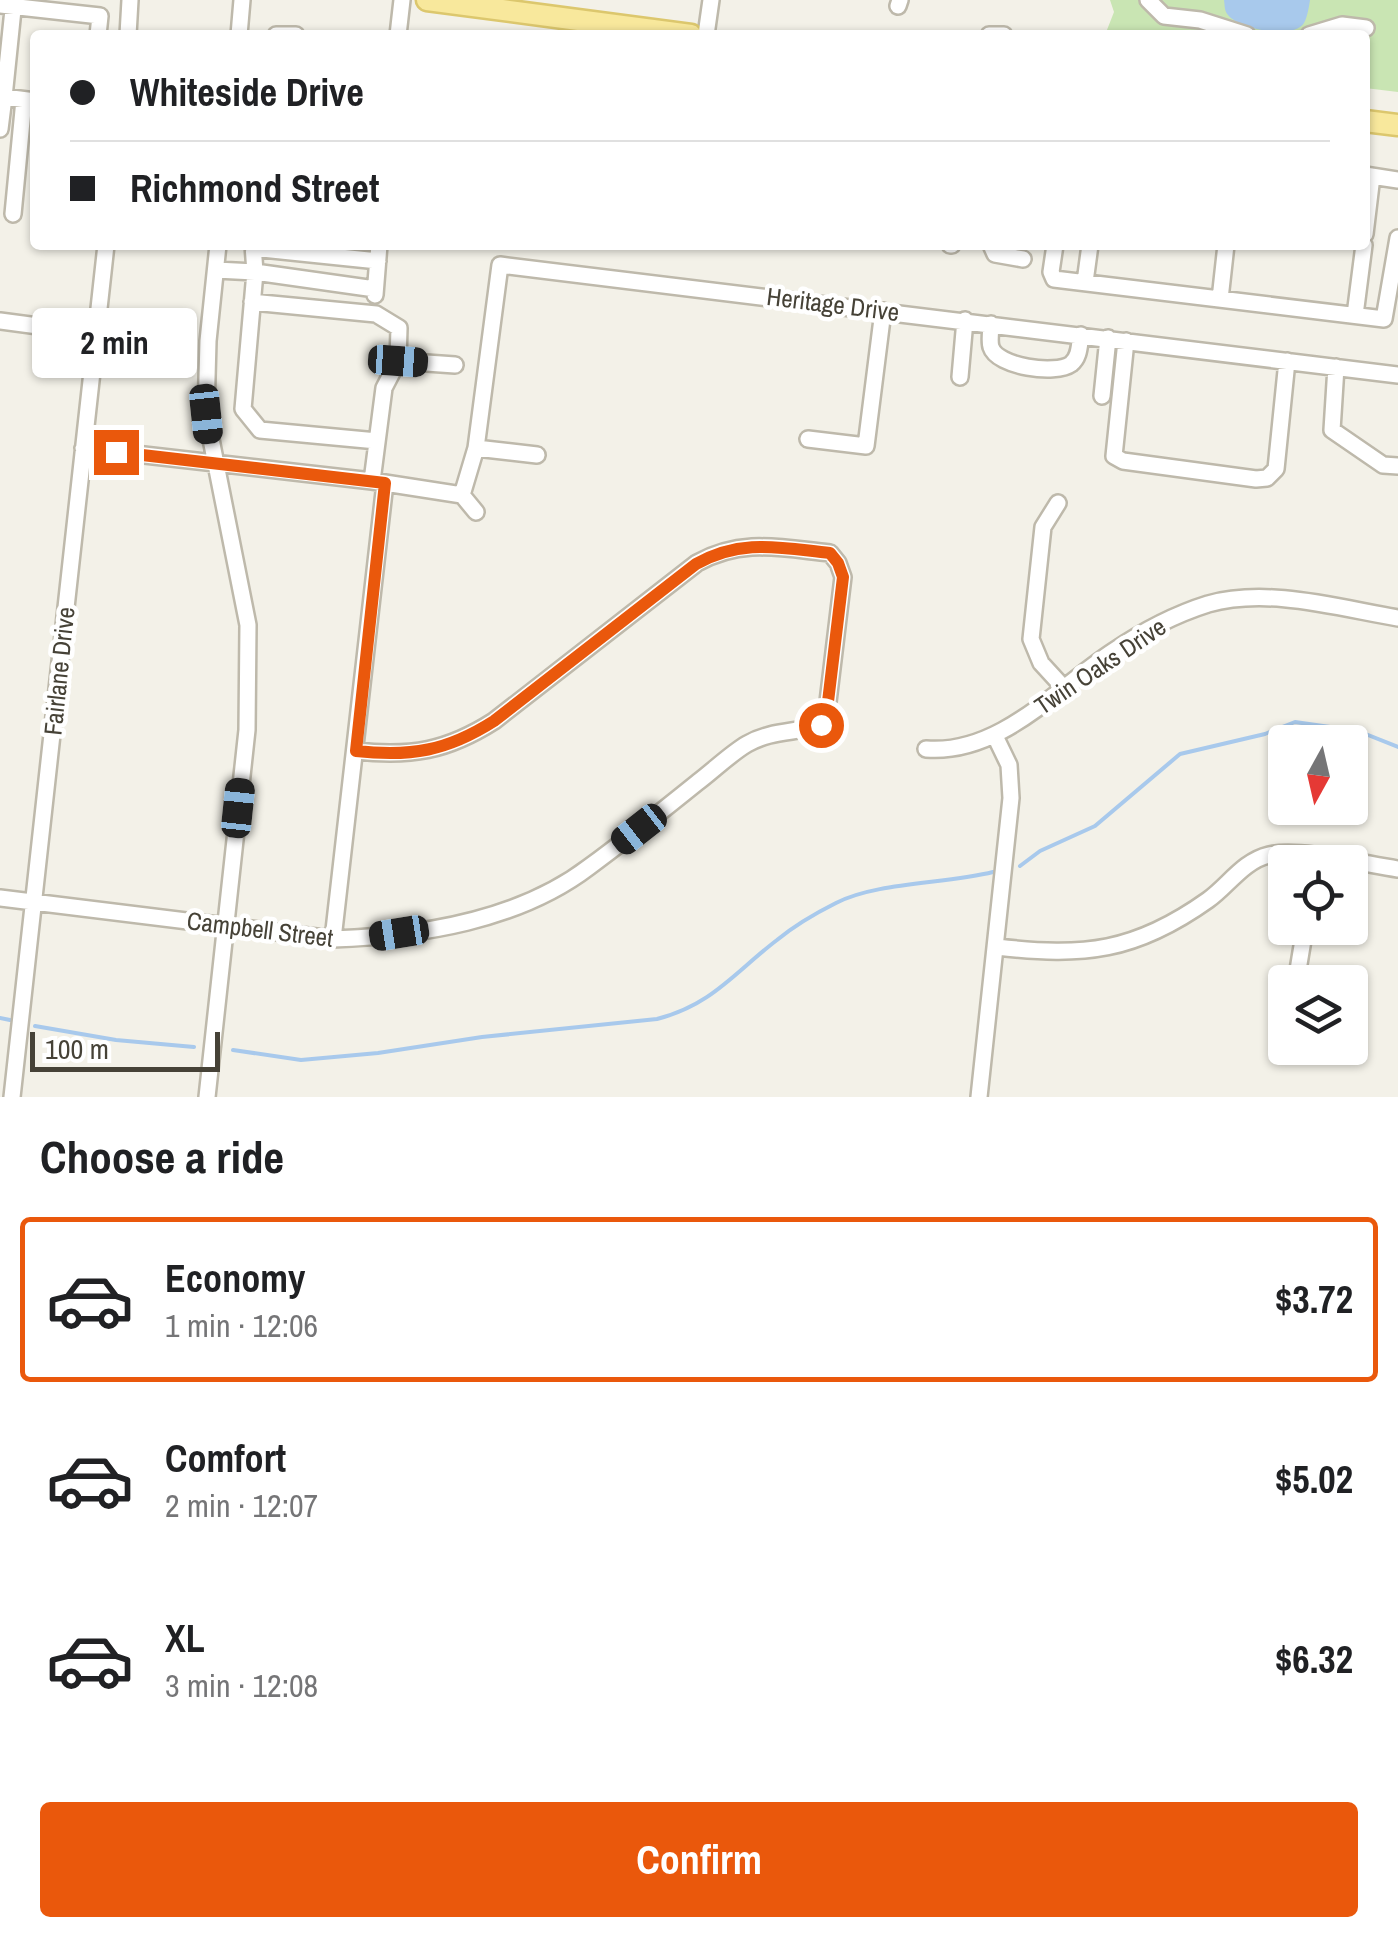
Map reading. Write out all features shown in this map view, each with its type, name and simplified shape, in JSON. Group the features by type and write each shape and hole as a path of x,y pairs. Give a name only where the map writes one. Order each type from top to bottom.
{"main road":[{"path":"435,0 654,30"},
{"path":"1370,121 1398,124"}],"street":[{"path":"239,30 242,0"},
{"path":"399,30 402,0"},
{"path":"707,30 711,0"},
{"path":"1148,0 1164,16 1200,20 1231,30"},
{"path":"129,30 132,1"},
{"path":"0,129 9,4 100,16 99,30"},
{"path":"1326,30 1342,25 1366,28"},
{"path":"2,97 30,100 12,214"},
{"path":"1370,176 1398,180"},
{"path":"1054,250 1054,279 1384,319 1398,238"},
{"name":"Fairlane Drive","path":"12,1097 106,250"},
{"path":"206,1097 247,730 248,625 206,414 218,250"},
{"path":"253,250 255,272 243,409 260,430 377,441"},
{"path":"324,250 378,253 376,314"},
{"path":"993,250 995,254 1023,258"},
{"path":"1085,282 1089,250"},
{"path":"1220,299 1225,250"},
{"path":"1355,315 1363,250"},
{"name":"Heritage Drive","path":"462,495 476,448 500,265 1398,375"},
{"path":"216,270 375,289"},
{"path":"252,302 376,314 399,328 398,361 384,388 377,441 379,482 356,751 333,940"},
{"path":"808,438 866,446 884,310"},
{"path":"960,377 965,320"},
{"path":"0,321 98,334"},
{"path":"991,324 991,347 996,355 1024,366 1062,368 1072,363 1078,355 1081,335"},
{"path":"1102,396 1108,338"},
{"path":"1126,341 1114,456 1123,461 1256,479 1266,478 1276,470 1287,361"},
{"path":"398,361 455,365"},
{"path":"1336,367 1332,430 1383,465 1398,466"},
{"path":"83,448 462,495 476,512"},
{"path":"476,448 537,455"},
{"path":"1058,503 1042,527 1031,639 1041,662 1063,688"},
{"name":"Campbell Street","path":"0,898 333,940 470,922 543,895 585,871 747,744 781,731 821,725 827,710 843,577 838,563 830,553 756,546 716,552 464,740 434,750 394,755 356,751"},
{"name":"Twin Oaks Drive","path":"926,749 941,750 995,736 1160,622 1212,603 1258,598 1398,618"},
{"path":"978,1097 1012,798 1009,765 995,736"},
{"path":"998,946 1052,953 1116,947 1178,920 1212,898 1248,864 1268,856"},
{"path":"1368,866 1398,869"}],"green space":[{"path":"1110,0 1398,0 1398,92 1370,89 1370,30 1107,30 1114,12"}],"water":[{"path":"1224,0 1310,0 1304,23 1292,30 1243,25 1226,11"}],"waterway":[{"path":"1020,866 1040,851 1095,826 1180,754 1265,734 1295,722 1358,731 1398,747"},
{"path":"233,1050 301,1060 657,1019 708,996 784,935 836,903 891,887 993,872"},
{"path":"0,1018 10,1020"},
{"path":"35,1026 116,1040 194,1047"}],"route":[{"path":"116,452 385,483 356,751 394,755 434,750 464,740 696,564 734,547 830,553 838,563 843,577 827,710 821,725"}]}
